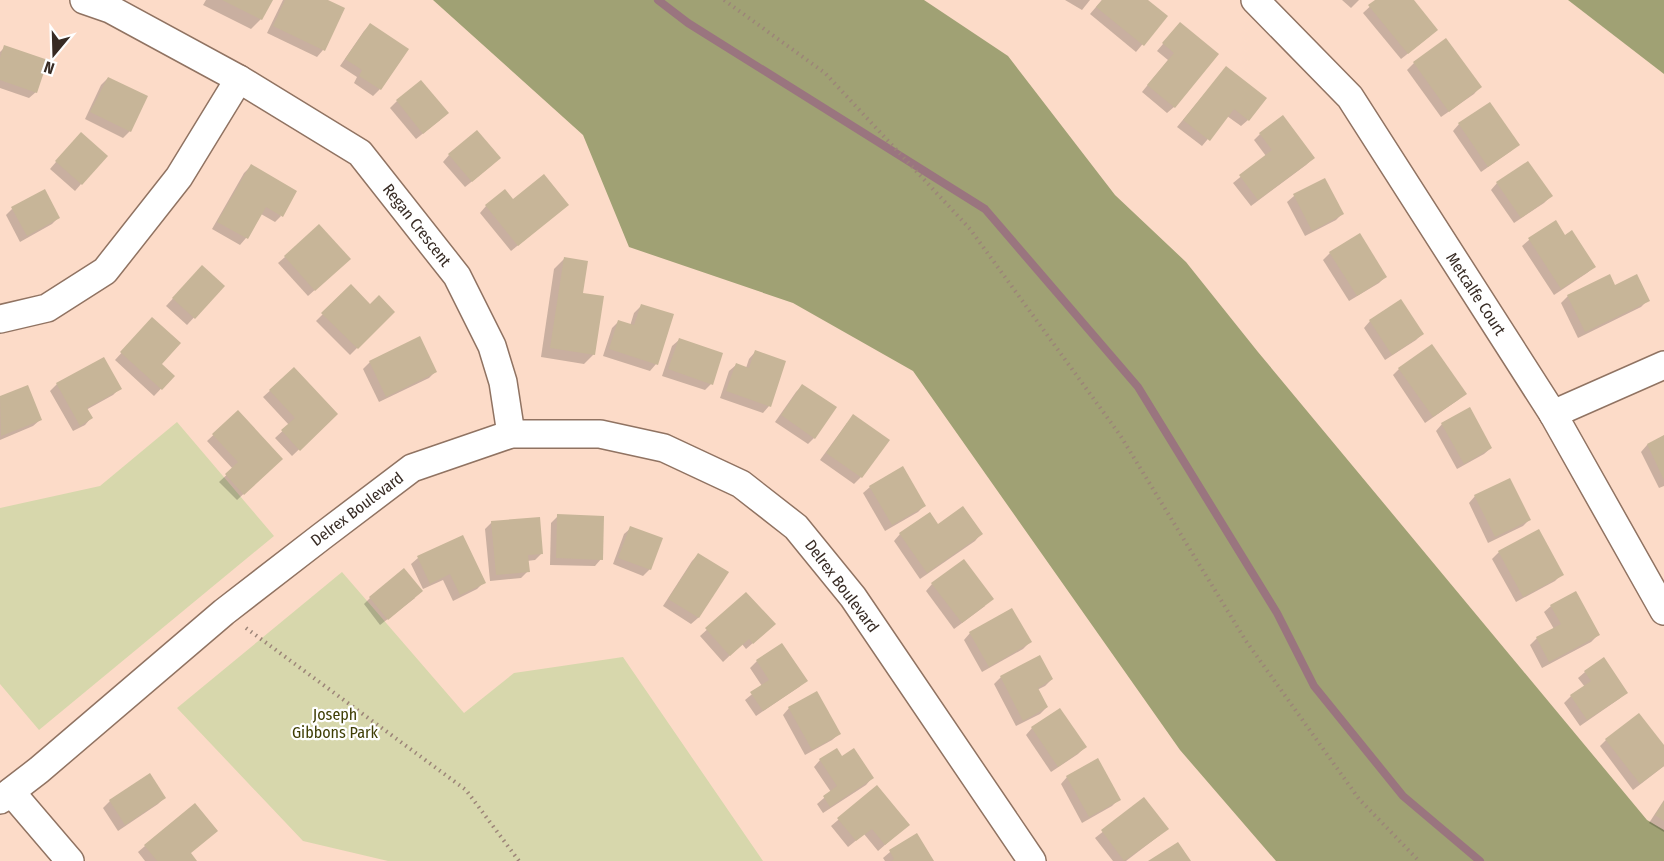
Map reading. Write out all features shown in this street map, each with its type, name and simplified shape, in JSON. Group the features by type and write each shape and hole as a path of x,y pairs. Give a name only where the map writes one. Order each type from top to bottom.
{"street":[{"name":"Regan Crescent","path":"84,0 110,9 239,79 360,153 457,276 492,346 502,382 511,434"},
{"name":"Metcalfe Court","path":"1255,0 1350,97 1553,414 1664,611"},
{"path":"0,319 47,308 105,271 179,177 239,79"},
{"path":"1553,414 1664,365"},
{"name":"Delrex Boulevard","path":"5,796 39,770 225,612 412,468 511,434 600,434 664,448 741,484 796,527 853,597 1032,861"},
{"path":"5,796 70,861"}],"path":[{"path":"724,0 825,73 970,229 1120,435 1253,650 1359,799 1419,861"},
{"path":"225,612 466,790 519,861"}],"green space":[{"path":"433,0 924,0 1008,56 1115,195 1186,262 1258,352 1647,820 1664,830 1664,861 1276,861 1180,750 913,371 793,303 629,247 583,135"},
{"path":"1568,0 1664,0 1664,74"},
{"path":"177,422 274,536 39,730 0,684 0,508 100,486"},
{"name":"Joseph Gibbons Park","path":"342,572 464,713 514,673 623,657 763,861 388,861 303,841 177,708"}],"building":[{"path":"222,0 273,0 262,20"},
{"path":"285,0 328,0 345,8 325,51 273,26"},
{"path":"1102,0 1148,0 1168,16 1144,46 1096,7"},
{"path":"1375,0 1414,0 1438,30 1408,54 1368,5"},
{"path":"1180,22 1219,54 1175,108 1147,85 1174,53 1162,43"},
{"path":"370,23 409,49 381,90 359,76 362,70 345,59"},
{"path":"1446,38 1482,87 1449,112 1413,62"},
{"path":"4,45 48,60 37,93 0,80 0,58"},
{"path":"1226,66 1267,98 1249,121 1234,109 1210,141 1183,120"},
{"path":"108,77 148,96 131,132 90,112"},
{"path":"421,80 449,113 423,134 396,100"},
{"path":"1490,102 1520,145 1488,167 1458,123"},
{"path":"1283,115 1315,158 1258,200 1239,175 1272,150 1259,133"},
{"path":"477,130 501,158 472,182 448,154"},
{"path":"81,132 108,156 82,185 55,161"},
{"path":"1528,161 1553,196 1521,218 1496,182"},
{"path":"251,164 297,191 283,217 266,207 248,239 217,222"},
{"path":"544,174 569,205 518,246 485,205 505,189 513,199"},
{"path":"1325,178 1344,214 1312,231 1293,194"},
{"path":"45,189 60,218 27,236 11,207"},
{"path":"1556,220 1565,235 1572,230 1596,267 1561,289 1528,238"},
{"path":"319,224 351,259 315,291 284,256"},
{"path":"1360,233 1387,277 1357,296 1329,252"},
{"path":"564,257 588,261 583,293 604,296 595,355 550,348"},
{"path":"202,265 225,286 195,319 172,298"},
{"path":"1610,274 1615,285 1637,274 1650,301 1585,332 1567,295"},
{"path":"351,284 370,304 379,295 395,312 358,349 321,313"},
{"path":"1401,299 1424,334 1392,355 1369,320"},
{"path":"641,304 674,314 658,365 609,349 618,320 634,325"},
{"path":"152,317 181,343 162,364 175,376 162,390 120,352"},
{"path":"420,336 437,372 386,397 369,361"},
{"path":"679,338 723,353 713,385 668,369"},
{"path":"1432,344 1467,394 1433,417 1398,368"},
{"path":"755,350 786,361 771,407 726,391 736,363 749,368"},
{"path":"104,357 122,389 87,408 93,418 80,426 56,383"},
{"path":"294,367 338,414 300,451 281,430 295,418 269,390"},
{"path":"802,384 837,407 815,439 781,415"},
{"path":"28,385 42,420 1,436 0,396"},
{"path":"1470,407 1492,448 1464,464 1441,423"},
{"path":"238,410 283,459 244,495 225,474 238,462 212,434"},
{"path":"853,414 890,440 862,478 826,453"},
{"path":"1664,435 1664,480 1647,444"},
{"path":"903,466 926,506 892,525 869,486"},
{"path":"1510,478 1531,520 1495,537 1474,495"},
{"path":"963,506 983,534 927,573 899,533 930,512 938,524"},
{"path":"557,514 604,516 603,560 556,558"},
{"path":"540,517 543,554 528,555 530,572 496,575 491,521"},
{"path":"630,526 663,538 651,570 618,558"},
{"path":"1539,529 1564,575 1523,597 1498,551"},
{"path":"463,535 486,583 460,595 450,574 430,584 417,556"},
{"path":"698,553 729,572 699,618 668,599"},
{"path":"964,559 994,599 962,623 931,583"},
{"path":"404,568 423,591 388,620 369,597"},
{"path":"1576,591 1600,635 1549,662 1536,637 1561,624 1550,605"},
{"path":"746,592 776,624 753,644 749,639 730,656 705,628"},
{"path":"1012,608 1032,642 989,667 969,632"},
{"path":"782,643 808,681 763,711 750,692 769,680 756,660"},
{"path":"1040,655 1053,679 1038,688 1048,707 1023,721 1000,676"},
{"path":"1604,657 1628,693 1587,720 1570,695 1591,681 1584,671"},
{"path":"817,691 841,734 812,750 788,707"},
{"path":"1060,708 1087,747 1058,767 1031,727"},
{"path":"1639,713 1664,745 1664,766 1640,784 1605,739"},
{"path":"837,748 842,756 854,748 874,778 830,807 823,796 837,786 819,759"},
{"path":"1098,758 1121,800 1089,817 1066,776"},
{"path":"150,773 166,798 125,825 109,800"},
{"path":"877,785 910,825 885,845 872,829 856,841 837,818"},
{"path":"1144,797 1169,829 1124,861 1101,830"},
{"path":"1664,801 1664,821 1655,815"},
{"path":"195,803 218,831 191,853 197,861 157,861 144,845"},
{"path":"917,833 934,861 891,861 894,859 889,850"},
{"path":"1178,842 1191,861 1148,861"}],"waterway":[{"path":"658,0 688,23 985,209 1138,387 1277,613 1314,686 1403,796 1480,861"}]}
